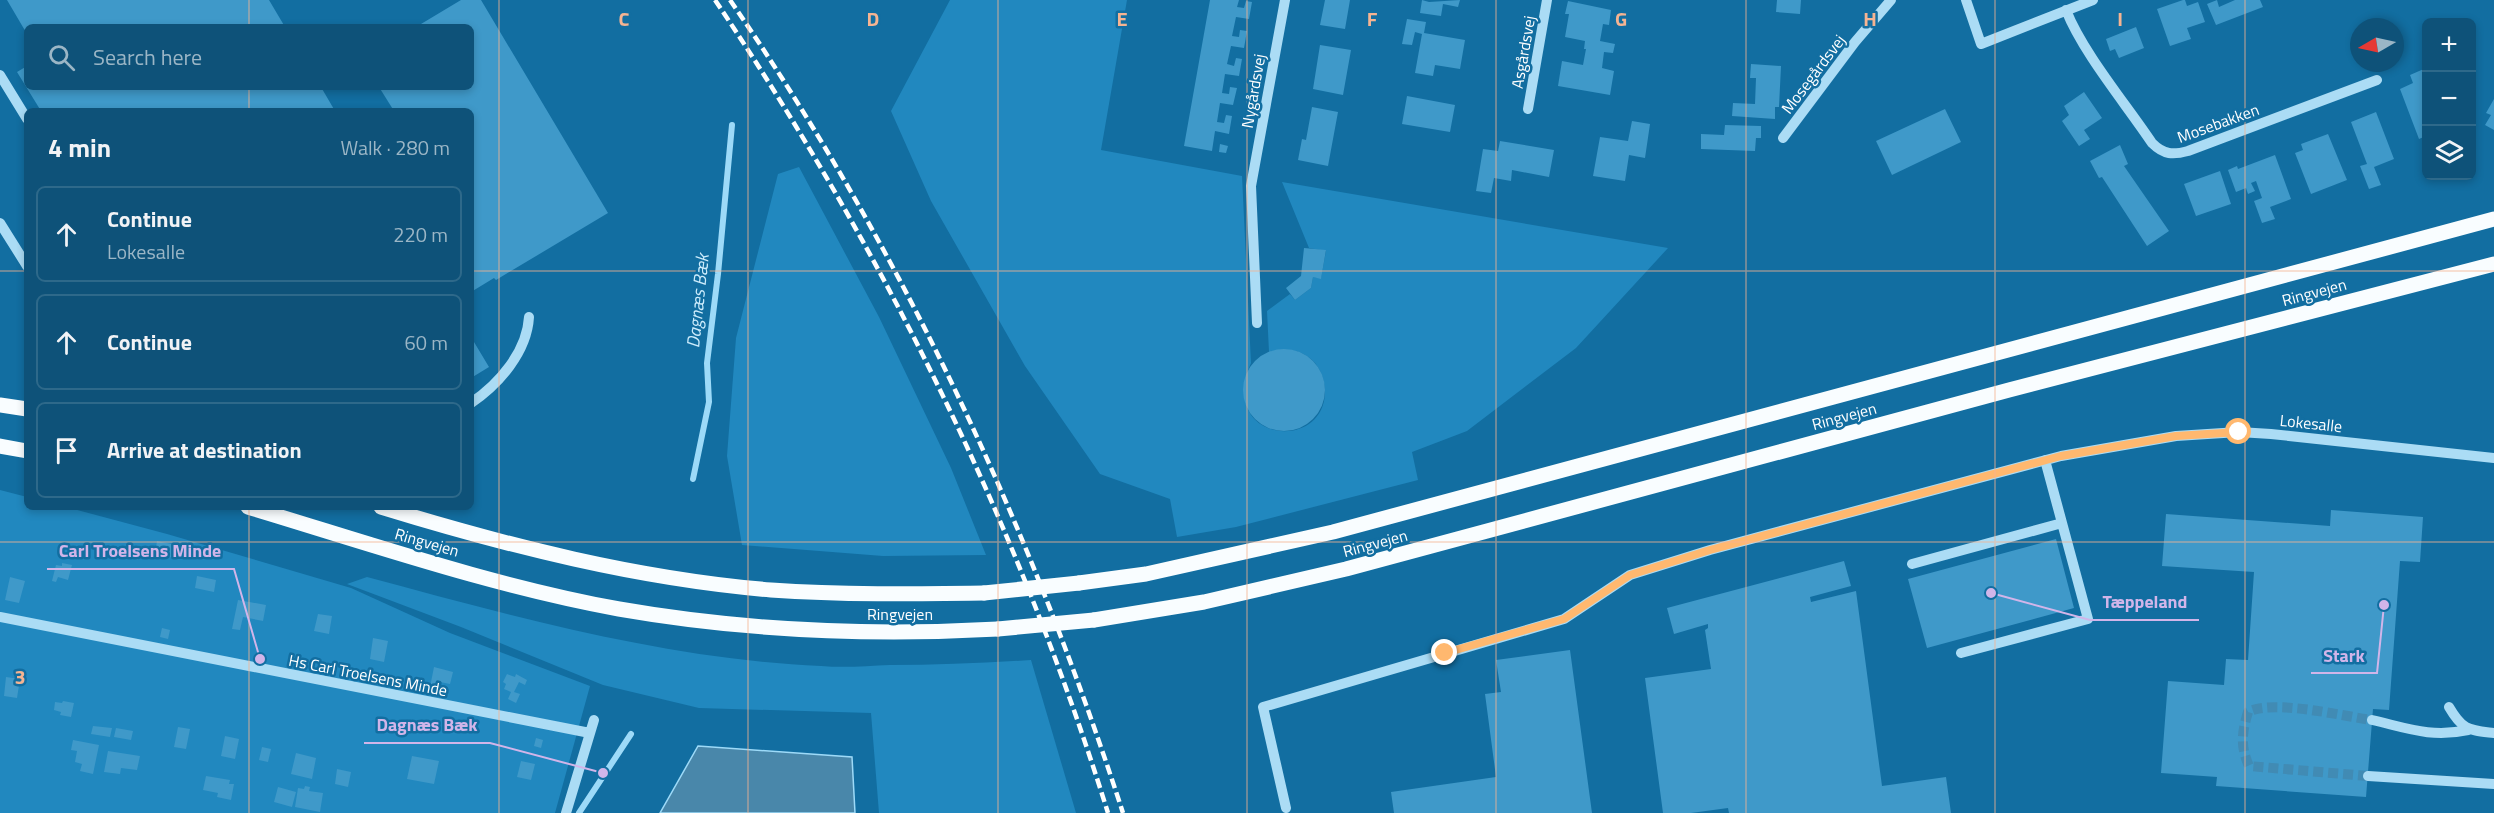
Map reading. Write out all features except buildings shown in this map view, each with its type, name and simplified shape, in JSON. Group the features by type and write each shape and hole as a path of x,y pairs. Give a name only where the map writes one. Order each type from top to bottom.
{"main road":[{"name":"Ringvejen","path":"392,510 544,553 685,579 770,590 869,595 984,592 1146,574 1344,529 2494,219"},
{"name":"Ringvejen","path":"258,510 441,565 547,593 687,620 791,630 884,633 998,629 1094,620 1204,602 1346,569 2009,390 2494,264"},
{"path":"0,405 24,409"},
{"path":"0,446 24,450"}],"street":[{"name":"Nygårdsvej","path":"1257,323 1251,186 1284,0"},
{"name":"Asgårdsvej","path":"1528,109 1547,0"},
{"name":"Mosegårdsvej","path":"1783,138 1855,42 1891,0"},
{"path":"1966,0 1981,44 2093,0"},
{"name":"Mosebakken","path":"2066,10 2085,46 2152,143 2159,150 2172,155 2377,80"},
{"path":"0,75 24,114"},
{"path":"0,223 24,261"},
{"path":"474,401 502,375 519,351 528,332 529,317"},
{"name":"Lokesalle","path":"1286,808 1263,707 1564,619 1630,575 1710,550 2045,460 2138,441 2176,436 2239,432 2494,458"},
{"path":"1961,653 2088,619 2045,460"},
{"path":"1912,564 2062,523"},
{"name":"Hs Carl Troelsens Minde","path":"0,616 590,733"},
{"path":"2449,707 2457,721 2468,730"},
{"path":"566,813 594,720"},
{"path":"2372,720 2426,733 2446,735 2468,730 2494,732"},
{"path":"2368,776 2494,784"}],"shaded area":[{"path":"950,0 1127,0 1101,150 1242,176 1251,363 1244,389 1248,409 1259,423 1274,430 1292,431 1308,425 1320,412 1325,393 1321,374 1310,358 1294,351 1269,352 1267,311 1290,294 1295,300 1311,288 1313,277 1321,278 1326,251 1309,248 1282,182 1668,248 1576,348 1467,431 1412,452 1418,480 1236,527 1177,537 1170,499 1100,474 1025,366 931,201 891,111"},
{"path":"799,167 879,317 951,468 986,555 883,556 742,545 727,456 736,338 778,174"},
{"path":"0,490 24,496 24,510 77,510 351,588 450,633 590,686 555,813 0,813"},
{"path":"367,577 535,621 706,655 763,662 838,667 1031,660 1076,813 879,813 871,713 699,708 603,685 461,627 347,584"},
{"path":"698,746 852,757 855,813 660,813"}],"waterway":[{"name":"Dagnæs Bæk","path":"693,479 709,402 707,363 732,125"},
{"name":"Dagnæs Bæk","path":"579,813 631,734"}],"tunnel":[{"path":"2368,776 2249,766 2244,752 2243,733 2248,712 2259,708 2290,708 2372,720"}],"railway":[{"path":"715,0 777,95 835,192 890,291 941,392 989,495 1032,599 1072,705 1108,813"},
{"path":"730,0 792,95 851,192 956,392 1047,600 1123,813"}],"place":[{"name":"Tæppeland","path":"1991,593"},
{"name":"Stark","path":"2384,605"},
{"name":"Carl Troelsens Minde","path":"260,659"},
{"name":"Dagnæs Bæk","path":"603,773"}],"route":[{"path":"1445,653 1564,619 1630,575 1710,550 2061,456 2138,441 2239,432"}]}
